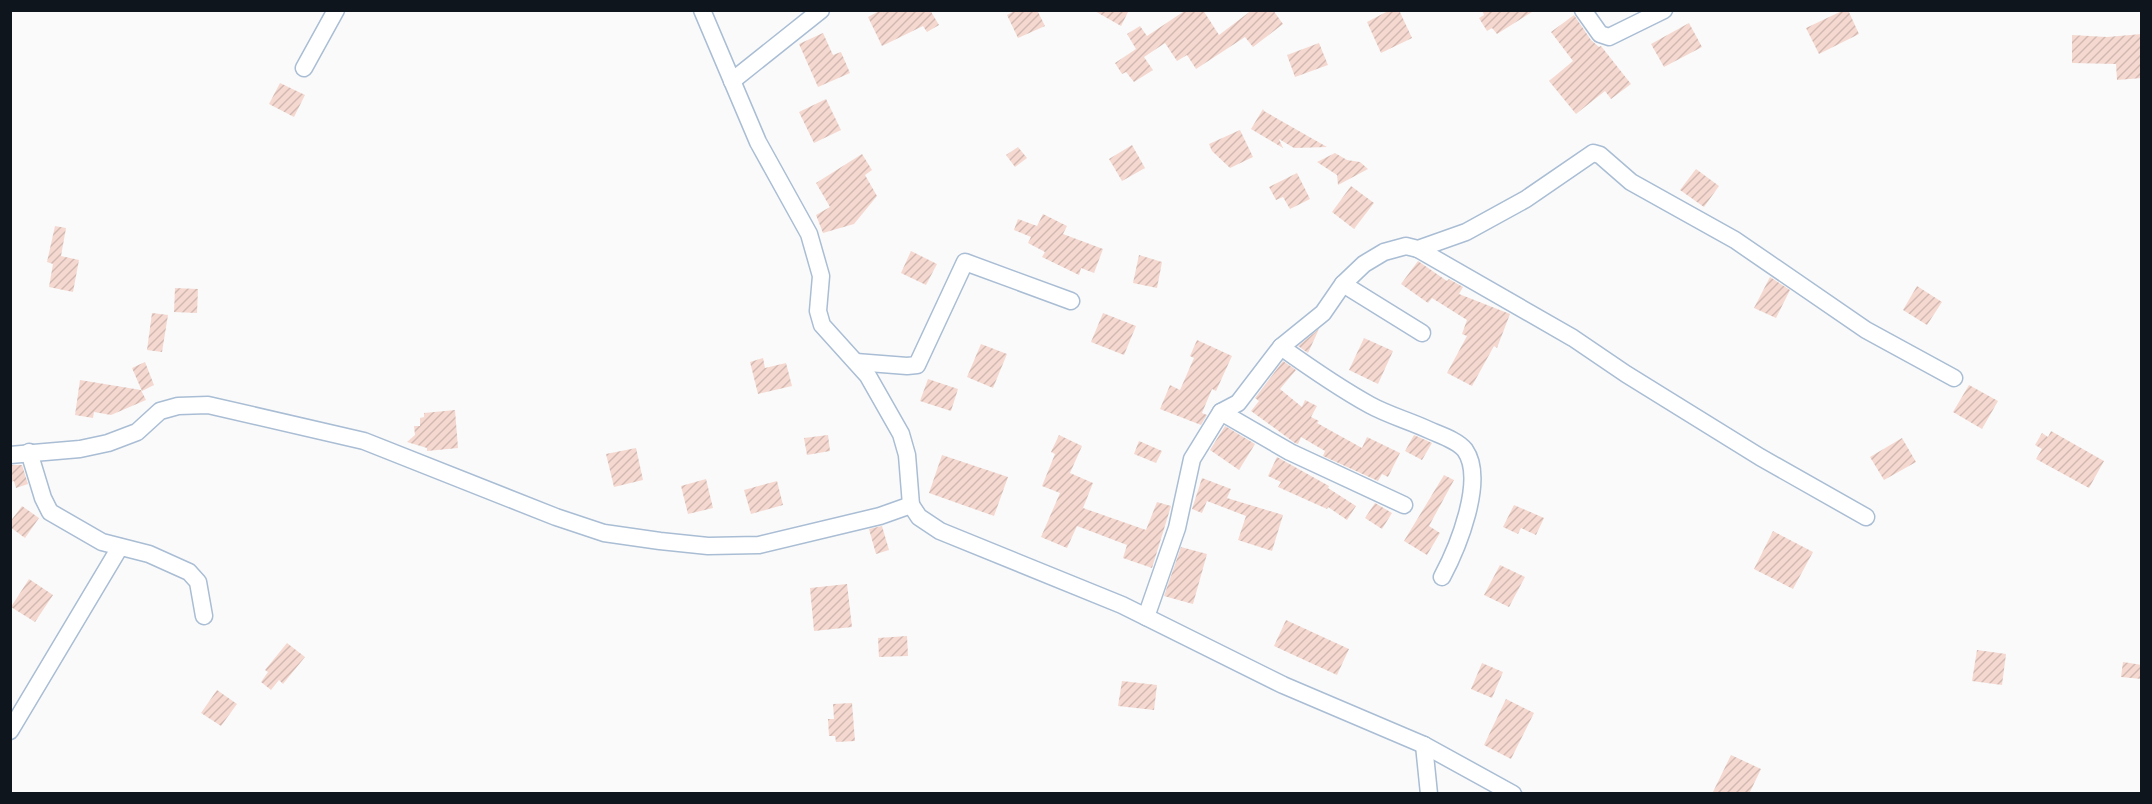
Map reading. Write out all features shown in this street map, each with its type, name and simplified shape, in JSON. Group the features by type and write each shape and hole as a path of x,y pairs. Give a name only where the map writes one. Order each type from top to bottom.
{"street":[{"path":"304,68 336,10"},
{"path":"702,10 758,142 809,234 816,252 821,276 818,311 822,325 868,376 901,434 907,455 911,505 919,517 940,531 1146,616 1283,685 1424,745 1514,794"},
{"path":"732,81 821,10"},
{"path":"1583,10 1600,34 1609,37 1664,10"},
{"path":"1418,249 1466,232 1526,199 1593,153 1599,155 1631,182 1735,240 1866,330 1954,378"},
{"path":"1146,616 1177,528 1192,459 1221,412 1238,403 1281,347 1323,313 1343,284 1364,264 1384,252 1406,246 1418,249 1573,338 1626,374 1760,457 1866,517"},
{"path":"856,362 917,365 965,262 1071,301"},
{"path":"1343,284 1422,333"},
{"path":"1281,347 1371,405 1455,442 1464,450 1471,464 1465,526 1458,548 1442,577"},
{"path":"10,455 80,450 108,443 137,432 160,411 178,406 208,405 364,441 604,533 660,541 708,546 759,545 860,522 911,505"},
{"path":"1221,412 1290,452 1404,505"},
{"path":"29,452 43,498 51,512 102,542 149,554 189,572 198,582 204,616"},
{"path":"10,731 120,547"},
{"path":"1424,745 1429,794"}],"building":[{"path":"881,10 930,10 939,25 927,32 923,26 882,46 868,17"},
{"path":"1016,10 1037,10 1045,26 1018,38 1007,15"},
{"path":"1093,10 1129,10 1121,26"},
{"path":"1186,10 1203,10 1219,35 1252,10 1273,10 1283,24 1253,47 1245,37 1196,69 1187,55 1177,61 1165,43 1144,57 1153,70 1134,82 1126,72 1122,74 1115,63 1136,49 1127,34 1140,26 1147,36"},
{"path":"1390,10 1399,10 1412,38 1381,53 1367,22"},
{"path":"1482,10 1535,10 1497,34 1492,28 1487,31 1479,18 1484,15"},
{"path":"1848,10 1859,34 1819,54 1806,28"},
{"path":"1574,15 1591,40 1599,47 1601,46 1631,84 1611,99 1605,91 1576,114 1549,81 1573,61 1551,32"},
{"path":"1689,23 1702,47 1664,67 1651,44"},
{"path":"823,33 833,55 841,52 850,73 818,87 799,44"},
{"path":"2142,34 2142,78 2117,80 2116,64 2072,63 2072,35 2107,37"},
{"path":"1319,43 1328,65 1295,77 1287,55"},
{"path":"280,83 305,95 294,117 269,104"},
{"path":"826,99 841,130 814,143 799,112"},
{"path":"1263,109 1327,147 1294,148 1279,139 1283,148 1251,129"},
{"path":"1240,130 1253,157 1230,168 1212,151 1209,144"},
{"path":"1132,145 1145,168 1122,181 1109,159"},
{"path":"1018,147 1027,158 1015,167 1006,155"},
{"path":"1335,153 1347,160 1360,162 1368,169 1338,185 1337,175 1317,162"},
{"path":"862,154 872,170 865,175 877,196 854,224 823,233 816,215 830,207 816,183"},
{"path":"1696,169 1719,186 1704,207 1680,190"},
{"path":"1297,173 1310,199 1290,209 1283,197 1276,200 1269,187"},
{"path":"1351,186 1374,203 1354,229 1332,212"},
{"path":"1043,214 1067,226 1063,234 1103,249 1094,273 1081,268 1079,275 1042,257 1045,252 1028,243 1031,237 1014,230 1018,219 1037,226"},
{"path":"55,226 66,228 61,256 79,260 73,292 49,287 53,264 47,262"},
{"path":"911,251 937,264 926,285 901,273"},
{"path":"1139,255 1162,262 1157,288 1133,283"},
{"path":"1418,261 1447,281 1449,279 1463,287 1459,294 1510,314 1497,348 1494,346 1472,386 1447,373 1467,336 1462,334 1467,320 1432,298 1428,303 1401,284"},
{"path":"1770,277 1790,290 1776,318 1754,308"},
{"path":"1917,286 1942,302 1927,325 1903,310"},
{"path":"175,288 198,289 197,313 174,312"},
{"path":"152,313 168,315 162,352 147,350"},
{"path":"1103,313 1136,326 1124,355 1091,342"},
{"path":"1319,329 1308,353 1298,346"},
{"path":"1364,338 1393,351 1378,384 1349,370"},
{"path":"1197,340 1232,356 1216,391 1212,389 1202,413 1207,415 1201,425 1160,409 1170,385 1180,390 1194,358 1190,356"},
{"path":"981,344 1007,354 993,388 967,377"},
{"path":"763,358 765,368 786,363 792,386 758,394 750,362"},
{"path":"1283,361 1296,370 1280,389 1302,407 1305,400 1317,406 1311,417 1319,421 1317,423 1362,448 1367,437 1400,453 1388,477 1382,474 1378,481 1323,456 1325,451 1301,437 1298,444 1295,443 1251,411 1259,401 1255,398"},
{"path":"145,362 154,385 142,391 132,368"},
{"path":"928,379 958,389 951,411 920,401"},
{"path":"80,380 141,390 146,400 111,415 94,412 93,418 75,415"},
{"path":"1969,385 1998,401 1982,429 1953,412"},
{"path":"455,410 458,448 427,451 427,448 407,442 415,435 414,426 420,426 420,418 424,417 424,413"},
{"path":"1225,426 1255,444 1239,470 1210,450"},
{"path":"2051,431 2104,461 2089,488 2036,459 2042,449 2035,445 2042,433 2048,437"},
{"path":"828,435 830,451 807,455 804,438"},
{"path":"1059,435 1082,446 1070,473 1093,483 1083,508 1146,530 1157,502 1171,506 1152,568 1123,558 1127,545 1077,526 1067,548 1041,537 1060,493 1042,486 1055,454 1051,452"},
{"path":"1414,435 1432,443 1422,460 1405,451"},
{"path":"1902,438 1916,462 1884,480 1870,457"},
{"path":"1139,441 1162,451 1156,463 1134,454"},
{"path":"636,448 643,480 614,487 606,454"},
{"path":"942,455 1008,477 994,516 929,493"},
{"path":"1277,457 1329,486 1328,488 1356,506 1347,520 1328,507 1327,509 1278,487 1281,482 1268,476"},
{"path":"10,465 22,465 28,484 16,488 14,481 10,482"},
{"path":"1444,475 1454,480 1429,526 1440,533 1427,555 1404,541"},
{"path":"1202,478 1231,489 1227,498 1283,515 1272,551 1238,540 1246,516 1207,501 1202,513 1192,509"},
{"path":"706,479 713,508 688,514 681,486"},
{"path":"777,481 783,505 751,514 744,490"},
{"path":"1375,503 1392,513 1382,529 1365,518"},
{"path":"1514,505 1544,518 1536,535 1521,528 1518,534 1503,527"},
{"path":"22,506 39,518 25,538 10,527 10,522"},
{"path":"882,526 889,550 876,554 869,529"},
{"path":"1773,531 1813,552 1793,589 1754,569"},
{"path":"1181,547 1207,554 1193,604 1164,596"},
{"path":"1500,565 1525,577 1509,607 1484,595"},
{"path":"29,579 53,595 35,622 11,607"},
{"path":"847,584 852,627 814,631 810,588"},
{"path":"1286,620 1349,649 1337,675 1274,646"},
{"path":"907,636 908,656 879,657 878,638"},
{"path":"287,643 305,657 283,684 279,680 271,690 261,682 268,672 265,670"},
{"path":"1977,650 2006,654 2002,685 1972,681"},
{"path":"2123,662 2142,665 2142,679 2121,677"},
{"path":"1482,663 1503,672 1492,698 1471,689"},
{"path":"1122,681 1157,685 1154,710 1118,706"},
{"path":"217,690 237,704 221,726 201,713"},
{"path":"1506,699 1534,713 1511,759 1484,745"},
{"path":"852,703 855,741 836,742 835,736 829,736 828,719 834,719 833,704"},
{"path":"1731,755 1761,769 1749,794 1712,794"}]}
